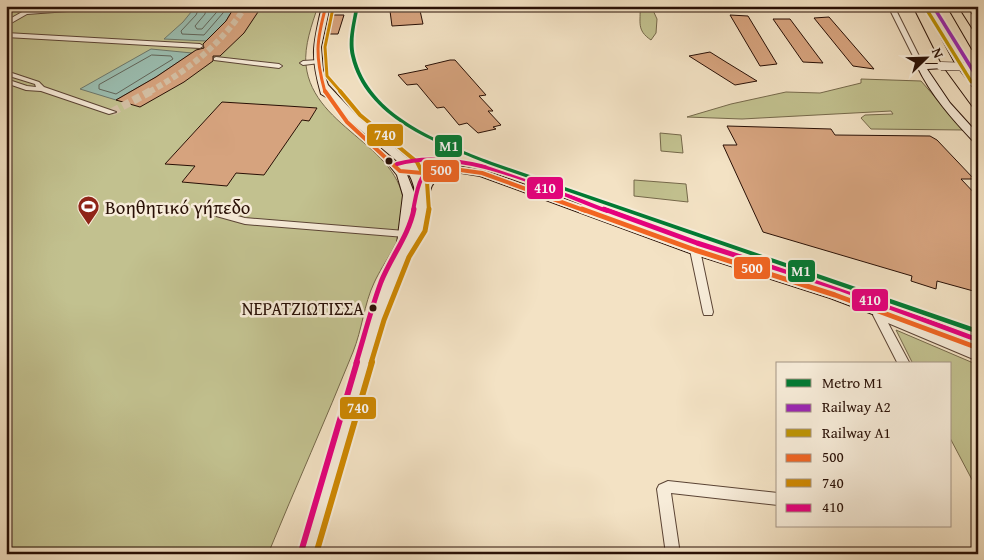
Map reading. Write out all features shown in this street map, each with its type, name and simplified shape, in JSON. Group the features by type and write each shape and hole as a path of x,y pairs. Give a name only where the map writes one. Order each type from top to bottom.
{"highway":[{"path":"952,6 978,49"},
{"path":"913,10 932,51 978,104"}],"main road":[{"path":"326,6 317,38 320,78 324,87 355,120 409,170 422,196"},
{"path":"972,6 978,16"},
{"path":"921,66 978,66"},
{"path":"921,66 944,101 978,140"},
{"path":"409,170 482,174 695,250 835,295 978,348"},
{"path":"308,554 377,318 402,254 411,198 407,182 409,170"},
{"path":"402,254 415,236 422,214 422,196 426,183 440,171"}],"street":[{"path":"6,24 35,7 75,6"},
{"path":"27,12 134,6"},
{"path":"891,6 921,66"},
{"path":"6,31 120,38 130,41"},
{"path":"6,35 112,43 130,41 200,46"},
{"path":"216,59 279,66"},
{"path":"303,64 318,62"},
{"path":"6,73 37,83 42,89"},
{"path":"6,81 26,88 42,89 112,112"},
{"path":"212,212 245,221 405,234"},
{"path":"695,250 708,312"},
{"path":"835,295 978,357"},
{"path":"878,315 903,362"},
{"path":"673,554 664,495 664,490 668,487 776,499"}],"shaded area":[{"path":"6,6 318,6 306,50 306,65 312,88 325,107 377,154 391,171 401,191 404,214 403,224 397,241 371,291 353,352 268,554 6,554"},
{"path":"640,6 651,6 657,19 656,33 651,40 641,29"},
{"path":"861,79 921,81 964,130 871,129 861,118 865,115 893,114 891,111 742,119 687,117 731,104 786,92 820,93 861,83"},
{"path":"660,133 681,135 683,153 661,151"},
{"path":"634,180 686,184 688,202 634,196"},
{"path":"896,330 978,365 978,491 952,442 952,362 912,362"}],"water":[{"path":"196,6 235,6 226,21 206,41 164,39 183,22"},
{"path":"151,49 192,53 116,100 80,89"}],"building":[{"path":"235,6 262,6 244,33 220,56 213,56 213,61 184,82 140,107 116,100 156,77 196,50 204,48 203,44 226,21"},
{"path":"404,6 419,6 423,24 392,26 390,11 405,10"},
{"path":"332,15 344,15 338,34 326,34"},
{"path":"730,15 748,16 777,64 760,66"},
{"path":"829,17 874,69 853,66 814,18"},
{"path":"773,19 790,19 823,63 803,62"},
{"path":"710,52 757,81 735,85 689,56"},
{"path":"455,60 486,95 479,96 493,111 488,111 501,125 493,127 496,129 478,133 467,123 459,125 444,107 437,108 417,84 407,85 398,75 428,69 425,66"},
{"path":"222,102 317,108 309,121 302,120 264,175 236,173 227,186 182,182 195,166 165,164"},
{"path":"727,126 831,129 835,135 930,136 937,140 974,179 961,179 978,197 977,292 937,281 936,289 911,281 912,276 763,232 723,145 737,145"}],"tunnel":[{"path":"149,92 178,75 203,55 226,32 246,6"},
{"path":"112,112 151,91"}],"metro line":[{"name":"Μ1","path":"357,6 352,50 360,77 372,95 388,111 407,125 449,146 490,163 978,332"}],"rail line":[{"name":"A2","path":"933,6 978,79"},
{"name":"A1","path":"927,10 972,83"}],"transit line":[{"name":"500","path":"326,6 317,38 319,70 326,95 347,122 400,171 434,174 446,168 482,173 695,250 835,295 978,348"},
{"name":"740","path":"316,554 384,320 409,257 425,231 429,208 427,182 417,162 360,115 327,76 325,47 333,8"},
{"name":"410","path":"397,164 410,160 433,158 484,166 697,243 838,288 978,340"},
{"name":"410","path":"301,552 323,471 381,283 395,251 411,225 418,183 429,168 443,161"}],"place":[{"name":"Βοηθητικό γήπεδο","path":"89,226"},
{"name":"ΝΕΡΑΤΖΙΩΤΙΣΣΑ","path":"373,308"}]}
